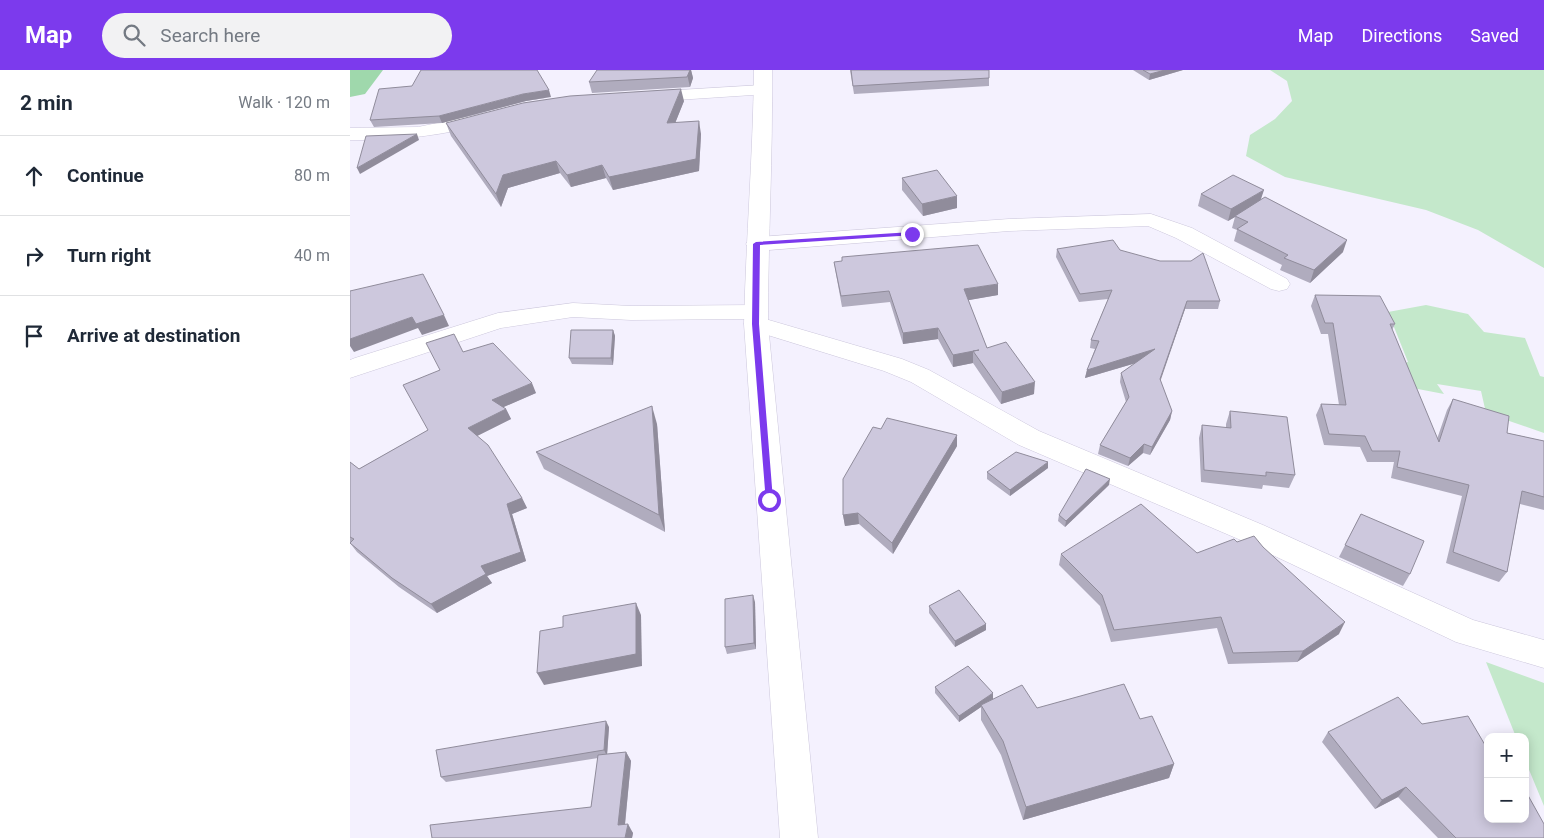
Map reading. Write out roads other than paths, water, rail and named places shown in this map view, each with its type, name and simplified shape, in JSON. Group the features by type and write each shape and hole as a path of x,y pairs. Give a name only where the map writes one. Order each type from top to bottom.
{"street":[{"path":"633,97 763,80 763,151 756,244 756,318 799,838"},
{"path":"350,134 385,135 443,130 498,115"},
{"path":"756,244 1009,225 1151,220 1184,233 1279,284"},
{"path":"350,370 498,321 573,310 756,318 911,372 1030,438 1253,533 1467,632 1544,654"}],"waterway":[{"path":"350,85 363,70"}]}
